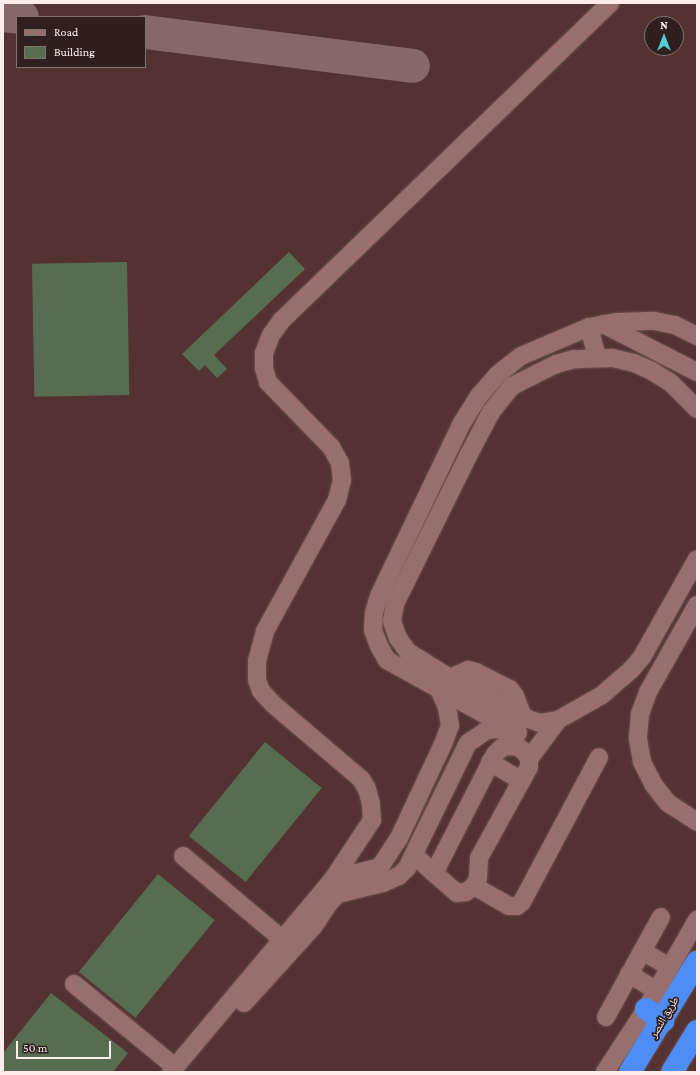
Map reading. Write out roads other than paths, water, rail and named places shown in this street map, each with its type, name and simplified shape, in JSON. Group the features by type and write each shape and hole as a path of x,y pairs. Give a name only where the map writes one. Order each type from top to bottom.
{"highway":[{"name":"طريق النصر","path":"630,1072 654,1015 697,962"},
{"path":"672,1072 697,1031"}],"street":[{"path":"178,1070 282,939 333,879 372,820 371,804 367,789 361,779 274,705 261,691 257,680 257,661 265,630 337,500 342,480 340,463 331,447 268,382 264,368 264,353 271,335 282,320 610,3"},
{"path":"520,728 423,671 387,660 378,646 373,630 374,613 379,596 462,423 480,396 498,374 521,356 603,324 642,312 676,318 697,328"},
{"path":"603,324 665,322 675,325 697,336"},
{"path":"596,357 603,324"},
{"path":"603,324 697,372"},
{"path":"423,671 398,638 392,621 395,604 491,412 512,386 556,364 574,359 596,357 612,358 634,363 652,371 671,383 697,409"},
{"path":"498,374 512,386"},
{"path":"417,515 434,524"},
{"path":"178,1070 313,927 338,894 383,883 399,876 407,868 468,743 487,730 520,728 558,720 602,695 631,670 646,651 697,559"},
{"path":"697,605 648,692 640,714 638,739 642,762 653,784 668,803 697,822"},
{"path":"414,855 457,893 466,892 474,886 478,878 479,858 529,767 529,759 525,752 518,747 520,728 515,696 510,689 476,672 468,670 445,684"},
{"path":"333,879 380,867 399,838 450,726 445,684"},
{"path":"529,759 558,720"},
{"path":"434,873 490,762 495,754 520,728"},
{"path":"474,886 509,906 517,906 522,902 599,757"},
{"path":"490,762 522,781"},
{"path":"435,810 459,825"},
{"path":"183,856 282,939"},
{"path":"606,1017 661,917"},
{"path":"604,1072 654,1015 657,991 697,920"},
{"path":"642,951 670,967"},
{"path":"629,974 657,991"},
{"path":"74,984 178,1070"}]}
